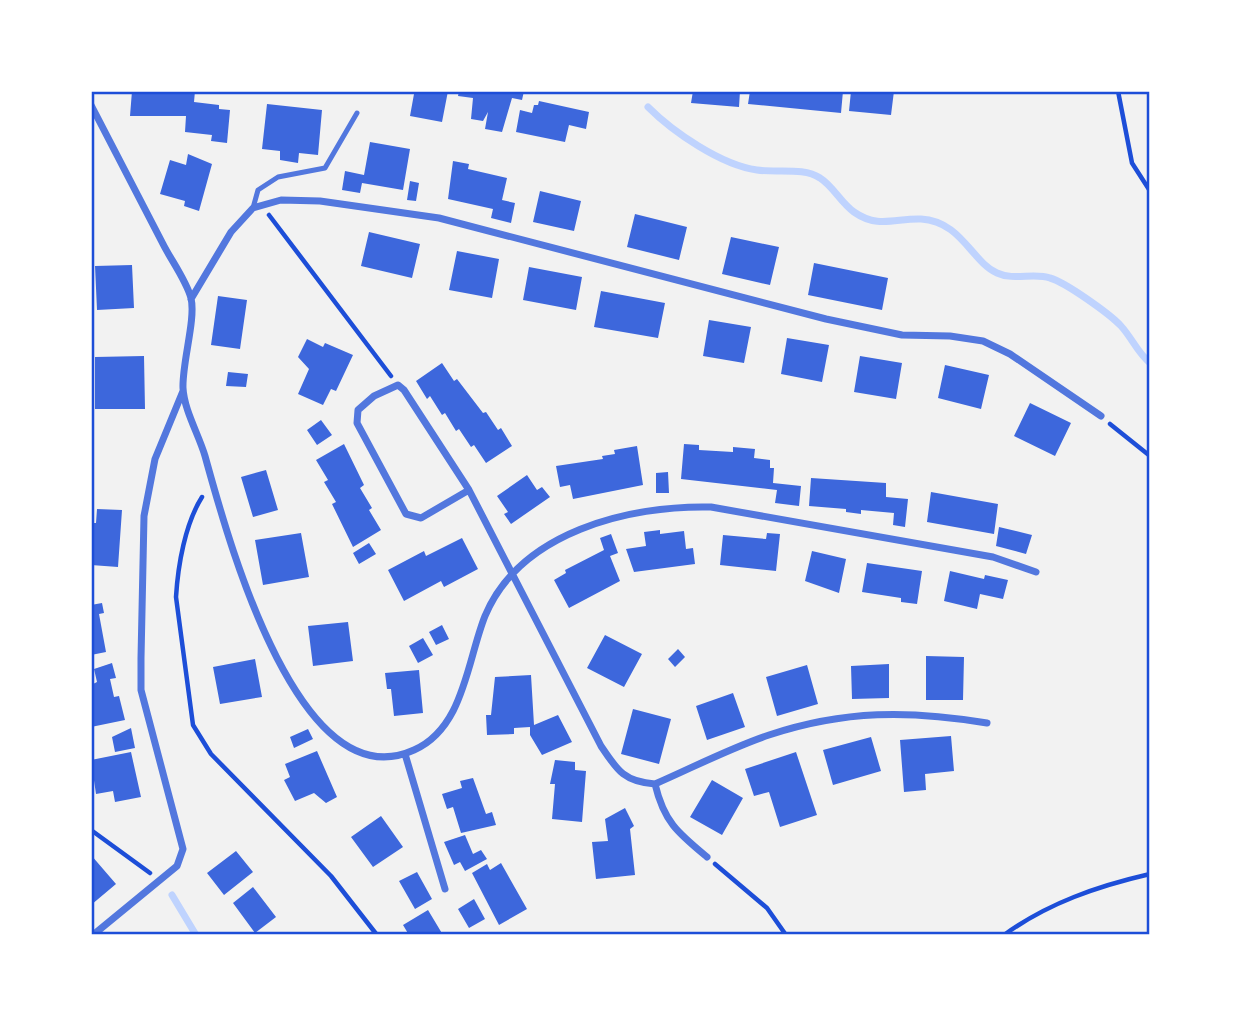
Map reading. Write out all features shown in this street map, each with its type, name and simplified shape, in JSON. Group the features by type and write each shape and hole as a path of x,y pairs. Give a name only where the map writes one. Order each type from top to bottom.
{"street":[{"path":"91,105 191,299"},
{"path":"93,935 177,866 183,849 141,690 144,516 155,459 183,390 191,299 231,232 253,208 281,200 320,201 439,218 826,319 902,335 950,336 983,341 1010,354 1101,416"},
{"path":"469,490 421,518 414,518 401,507 357,423 356,414 374,396 398,385 469,490 601,746 618,771 637,783 655,784 768,735 842,716 928,713 987,723"},
{"path":"183,390 257,613 289,682 315,720 335,738 358,751 376,755 405,754 430,741 452,713 485,616 497,593 512,575 576,531 630,513 679,506 711,507 993,557 1036,572"},
{"path":"405,754 445,889"},
{"path":"655,784 660,806 673,828 707,857"}],"lane":[{"path":"253,208 258,190 278,177 325,168 357,113"}],"path":[{"path":"1118,91 1132,163 1150,191"},
{"path":"261,204 398,385"},
{"path":"1101,416 1150,456"},
{"path":"212,480 194,509 176,588 193,725 211,754 331,876 377,935"},
{"path":"91,830 159,880"},
{"path":"707,857 767,908 786,935"},
{"path":"1004,935 1019,924 1090,888 1150,874"}],"building":[{"path":"132,91 195,91 194,102 219,105 219,109 230,110 227,143 211,141 212,135 185,132 186,116 130,116"},
{"path":"405,91 448,91 442,122 410,116 414,94"},
{"path":"459,91 524,91 522,100 512,98 502,132 485,129 488,112 483,121 471,119 473,98 458,96"},
{"path":"693,91 740,91 739,107 691,103"},
{"path":"750,91 843,91 841,113 748,104"},
{"path":"851,91 894,91 891,115 849,111"},
{"path":"539,101 589,112 586,129 569,125 565,142 516,132 520,110 532,113 534,105 538,105"},
{"path":"267,104 322,110 318,155 299,153 298,163 280,160 280,151 262,149"},
{"path":"370,142 410,149 403,190 362,183 360,193 342,190 345,171 364,175"},
{"path":"188,154 212,164 199,211 184,206 185,201 160,194 170,160 186,165"},
{"path":"453,161 469,164 468,169 507,178 502,200 515,203 511,223 491,218 493,209 448,199"},
{"path":"410,181 419,183 416,201 407,200"},
{"path":"540,191 581,201 574,231 533,222"},
{"path":"635,214 687,227 679,260 627,247"},
{"path":"369,232 420,244 412,278 361,266"},
{"path":"731,237 779,247 770,285 722,274"},
{"path":"457,251 499,259 492,298 449,290"},
{"path":"814,263 888,278 882,310 808,295"},
{"path":"132,265 134,308 97,310 95,266"},
{"path":"529,267 582,277 576,310 523,300"},
{"path":"601,291 665,303 658,338 594,327"},
{"path":"218,296 247,300 240,349 211,345"},
{"path":"709,320 751,327 744,363 703,356"},
{"path":"787,338 829,345 822,382 781,374"},
{"path":"307,339 323,347 325,343 353,355 336,391 331,389 323,405 298,394 309,369 298,357"},
{"path":"144,356 145,409 95,409 95,357"},
{"path":"860,356 902,363 896,399 854,392"},
{"path":"442,363 454,381 457,379 483,413 486,412 498,430 501,428 512,446 486,463 459,429 456,431 445,413 442,415 430,396 427,399 416,381"},
{"path":"945,365 989,375 981,409 938,398"},
{"path":"228,372 248,374 246,387 226,386"},
{"path":"1030,403 1071,423 1055,456 1014,436"},
{"path":"321,420 332,435 317,445 307,430"},
{"path":"344,444 364,485 360,488 372,508 369,510 381,530 353,547 332,504 336,502 324,482 328,480 316,460"},
{"path":"684,444 699,445 699,450 733,452 733,447 755,449 754,458 770,460 770,468 774,468 773,483 801,486 799,506 775,503 777,490 681,479"},
{"path":"637,446 643,485 573,499 570,485 560,487 556,466 603,459 602,456 615,454 614,450"},
{"path":"266,470 278,510 253,517 241,477"},
{"path":"668,472 669,493 656,493 656,473"},
{"path":"527,475 537,490 542,487 550,497 511,524 504,514 508,512 497,496"},
{"path":"811,478 886,483 886,497 908,499 905,527 893,525 894,513 861,510 861,514 846,512 846,509 809,506"},
{"path":"931,492 998,504 994,534 927,522"},
{"path":"97,509 122,510 118,567 91,565 91,523 96,523"},
{"path":"999,527 1032,535 1026,554 996,546"},
{"path":"660,530 660,534 684,531 686,549 693,548 695,564 634,572 626,549 646,546 644,532"},
{"path":"301,533 309,577 263,585 255,540"},
{"path":"767,533 780,534 776,571 720,565 723,535 766,539"},
{"path":"611,534 618,553 610,556 620,581 569,608 554,580 566,573 565,570 604,550 600,538"},
{"path":"462,538 478,569 444,587 441,581 404,601 388,570 424,551 426,556"},
{"path":"369,543 376,554 359,564 353,553"},
{"path":"812,551 846,559 839,593 805,581"},
{"path":"867,563 922,571 917,604 901,602 901,598 862,592"},
{"path":"950,571 984,579 985,575 1008,580 1003,599 980,594 977,609 944,601"},
{"path":"102,603 104,613 99,614 106,652 91,655 91,605"},
{"path":"348,622 353,661 313,666 308,626"},
{"path":"442,625 449,639 436,645 429,632"},
{"path":"605,635 642,654 624,687 587,668"},
{"path":"423,638 433,655 418,663 409,646"},
{"path":"678,649 685,657 675,667 668,659"},
{"path":"926,656 964,657 963,700 926,700"},
{"path":"255,659 262,697 220,704 213,667"},
{"path":"112,663 116,678 110,679 114,697 119,696 125,720 91,727 91,685 97,682 94,669"},
{"path":"889,664 889,698 852,699 851,666"},
{"path":"807,665 818,704 777,716 766,677"},
{"path":"419,670 423,713 394,716 391,689 387,689 385,673"},
{"path":"531,675 534,725 558,715 572,742 542,755 530,735 530,727 514,728 514,734 487,735 486,715 491,715 495,677"},
{"path":"733,693 745,727 707,740 696,706"},
{"path":"633,709 671,719 659,764 621,754"},
{"path":"131,728 135,748 115,752 112,737"},
{"path":"308,729 313,739 294,748 290,737"},
{"path":"951,736 954,771 925,774 926,790 904,792 900,740"},
{"path":"871,737 881,771 833,785 823,750"},
{"path":"317,751 337,797 326,803 314,793 295,801 284,780 290,777 285,764"},
{"path":"131,752 141,797 115,802 113,791 96,794 91,760"},
{"path":"796,752 817,815 780,827 769,792 754,796 745,769"},
{"path":"555,760 575,762 575,770 586,771 582,822 552,819 555,784 550,784"},
{"path":"473,778 486,814 492,812 496,825 461,833 453,807 447,809 442,794 462,788 460,781"},
{"path":"712,780 743,798 722,835 690,817"},
{"path":"625,808 634,826 630,829 635,875 596,879 592,842 608,841 605,819"},
{"path":"381,816 403,847 373,867 351,837"},
{"path":"465,835 473,854 481,850 487,859 465,871 460,862 454,865 444,842"},
{"path":"236,851 253,872 224,895 207,873"},
{"path":"91,855 116,884 91,905"},
{"path":"501,863 527,909 499,925 472,873 487,864 490,870"},
{"path":"417,872 432,899 415,909 399,881"},
{"path":"253,887 276,917 255,933 233,903"},
{"path":"474,899 485,919 469,928 458,909"},
{"path":"428,910 443,935 409,935 403,925"}],"waterway":[{"path":"648,107 684,137 728,162 757,170 798,171 814,175 825,181 849,208 863,217 879,221 935,221 956,234 988,268 997,273 1010,276 1044,276 1057,281 1087,299 1115,321 1150,363"},
{"path":"172,895 196,935"}]}
